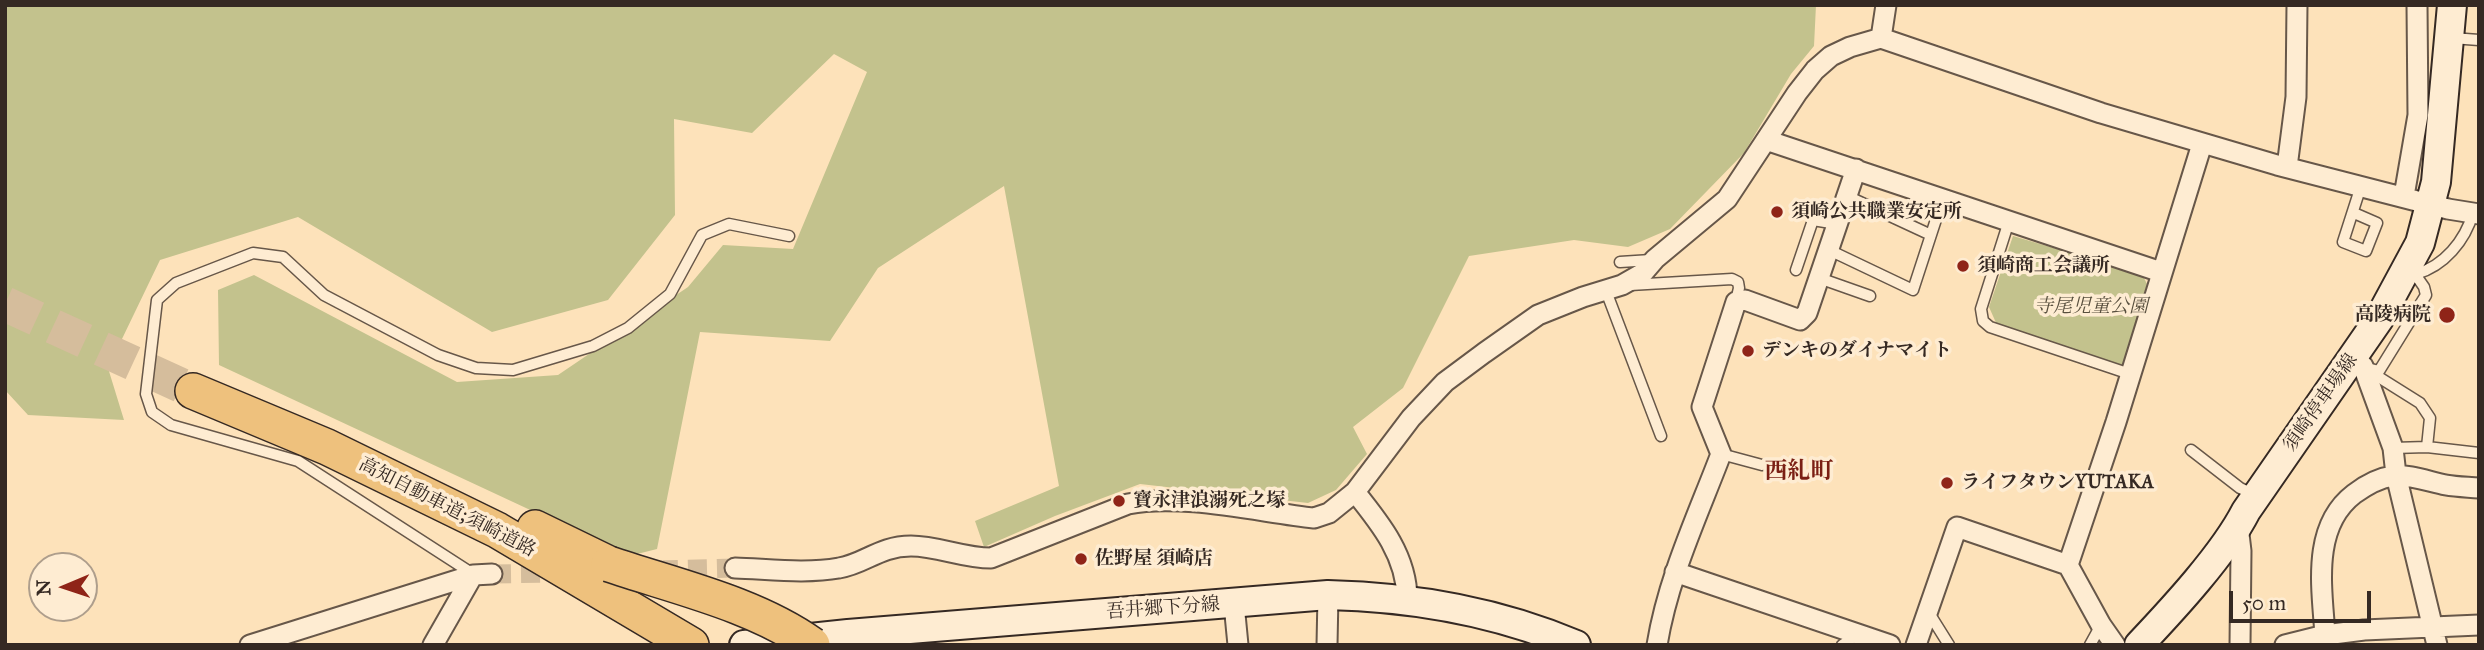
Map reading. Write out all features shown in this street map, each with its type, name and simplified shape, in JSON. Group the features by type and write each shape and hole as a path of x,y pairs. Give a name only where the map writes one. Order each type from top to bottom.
{"highway":[{"name":"高知自動車道;須崎道路","path":"193,391 327,447 496,530 597,583 691,645"},
{"path":"327,447 398,467 477,500 597,583 663,645"},
{"path":"597,583 751,613 797,634 812,645"}],"main road":[{"name":"須崎停車場線","path":"2139,645 2177,603 2238,526 2256,496 2358,362 2379,318 2412,270 2432,204 2452,5"},
{"name":"吾井郷下分線","path":"744,645 986,622 1328,595 1407,599 1487,615 1576,645"}],"street":[{"path":"1881,38 1886,5"},
{"path":"2287,167 2296,97 2297,5"},
{"path":"2404,196 2418,115 2417,5"},
{"path":"735,568 838,569 891,548 911,546 936,548 972,558 991,558 1147,500 1314,517 1329,513 1355,492 1411,418 1446,382 1536,311 1614,288 1643,273 1655,259 1727,198 1815,70 1831,56 1881,38 2101,113 2202,144 2476,214"},
{"path":"1766,140 2161,272"},
{"path":"2068,565 2202,144"},
{"path":"1657,645 1663,610 1675,572 1721,454 1702,407 1736,302 1745,300 1800,320 1807,313 1856,169"},
{"path":"2358,362 2393,448 2396,475 2435,636"},
{"path":"2325,635 2321,568 2330,525 2343,502 2376,480 2396,475 2450,486 2479,488"},
{"path":"1355,492 1381,525 1400,559 1407,584 1407,599"},
{"path":"2238,526 2241,551 2240,645"},
{"path":"1916,645 1957,527 2068,565 2101,625 2116,645"},
{"path":"1675,572 1850,639 1890,645"},
{"path":"250,645 483,575"},
{"path":"433,645 483,575"},
{"path":"1327,645 1328,595"},
{"path":"1234,604 1238,645"},
{"path":"2285,645 2325,635 2364,630 2435,636 2479,625"}],"lane":[{"path":"2448,37 2479,40"},
{"path":"2354,213 2361,185"},
{"path":"1847,196 1931,235"},
{"path":"1829,250 1913,290 1943,198"},
{"path":"2412,270 2432,269 2446,258 2469,229 2476,214"},
{"path":"1796,270 1813,220 1822,219 1838,224"},
{"path":"2008,221 1981,309 1983,321 1990,327 2130,374"},
{"path":"483,575 298,461 171,425 152,412 146,394 157,300 176,283 253,253 283,257 324,295 438,355 476,368 513,370 593,346 628,328 670,294 702,235 729,224 789,236"},
{"path":"1620,262 1655,259"},
{"path":"1819,278 1870,296"},
{"path":"1661,436 1614,288 1732,279 1738,282 1740,288 1736,302"},
{"path":"2358,362 2420,403 2430,418 2427,447"},
{"path":"2393,448 2427,447 2479,453"},
{"path":"2191,450 2240,488 2256,496"},
{"path":"1721,454 1762,465"},
{"path":"1928,612 1949,645"},
{"path":"2090,645 2101,625"}],"green space":[{"path":"5,5 1816,5 1814,46 1791,74 1744,153 1670,229 1628,247 1574,240 1469,256 1403,388 1353,427 1367,454 1336,490 1308,503 1140,484 1055,516 984,547 975,521 1059,486 1004,186 878,268 830,341 700,332 657,549 629,556 219,365 218,290 254,275 457,382 558,375 688,287 723,245 793,249 867,72 834,54 752,133 674,119 675,215 608,300 492,332 298,217 160,260 108,368 124,420 28,415 5,390"},
{"name":"寺尾児童公園","path":"2013,236 2142,274 2147,284 2123,366 1997,325 1989,307"}],"tunnel":[{"path":"5,304 193,391"},
{"path":"659,570 735,568"},
{"path":"492,574 559,573"}],"place":[{"name":"須崎公共職業安定所","path":"1777,212"},
{"name":"須崎商工会議所","path":"1963,266"},
{"name":"高陵病院","path":"2447,315"},
{"name":"デンキのダイナマイト","path":"1748,351"},
{"name":"ライフタウンYUTAKA","path":"1947,483"},
{"name":"寶永津浪溺死之塚","path":"1119,501"},
{"name":"佐野屋 須崎店","path":"1081,559"}],"district":[{"name":"西糺町","path":"1799,472"}]}
